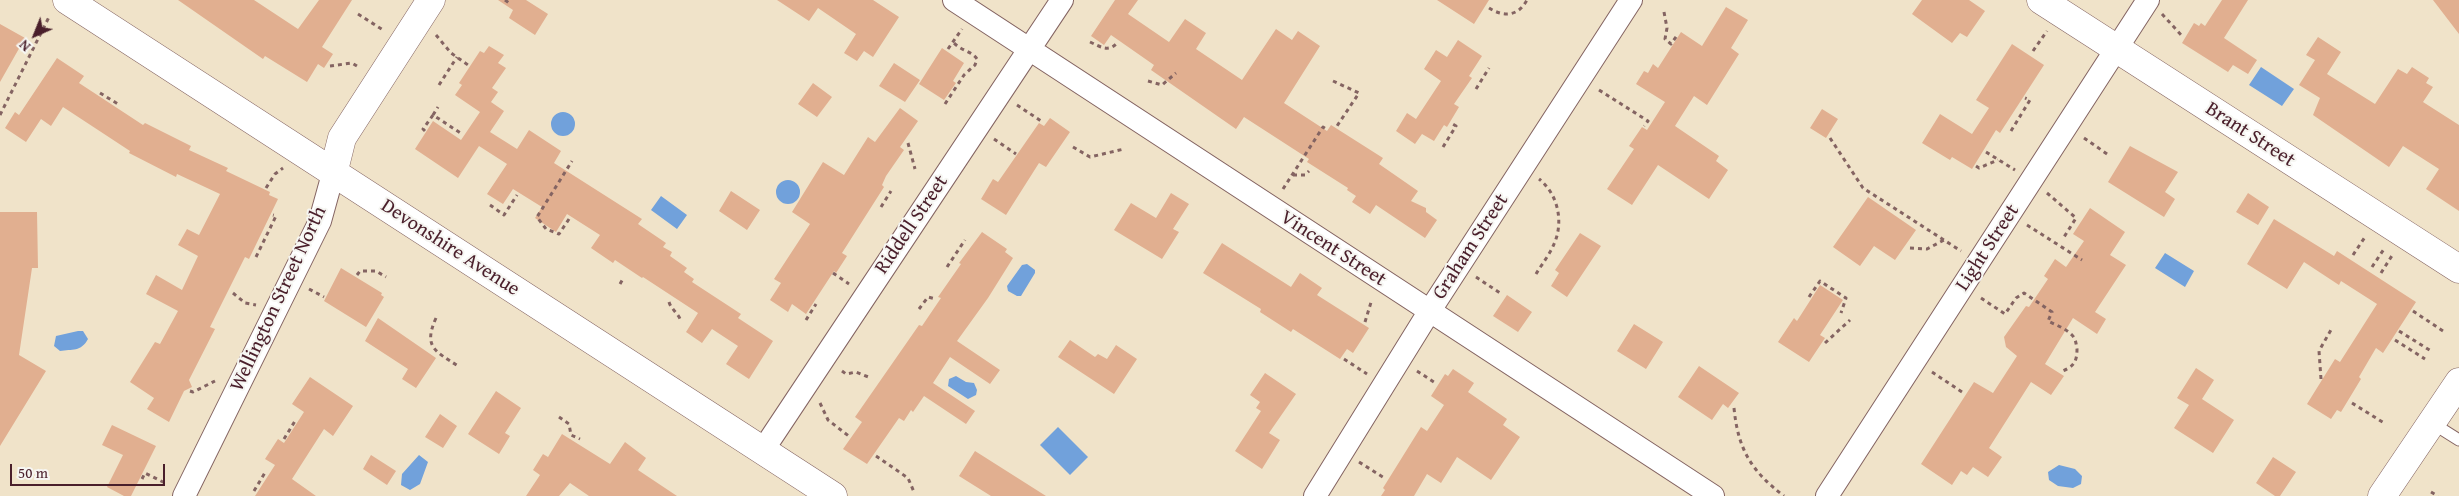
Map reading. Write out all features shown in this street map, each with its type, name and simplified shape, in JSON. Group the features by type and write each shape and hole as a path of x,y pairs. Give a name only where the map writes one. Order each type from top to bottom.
{"main road":[{"name":"Wellington Street North","path":"333,174 342,138 431,0"},
{"name":"Devonshire Avenue","path":"61,4 333,174 833,496"},
{"name":"Brant Street","path":"2046,12 2117,49 2459,269"},
{"path":"2382,496 2459,382"}],"street":[{"name":"Vincent Street","path":"954,0 1713,496"},
{"name":"Riddell Street","path":"763,450 1062,0"},
{"name":"Graham Street","path":"1315,496 1429,312 1631,0"},
{"name":"Light Street","path":"1827,496 2117,49 2153,6"},
{"name":"Wellington Street North","path":"178,491 320,221 333,174"}],"lane":[{"path":"2432,423 2459,440"}],"path":[{"path":"505,0 509,3"},
{"path":"1489,8 1500,15 1512,14 1522,7 1527,0"},
{"path":"0,115 61,4"},
{"path":"2153,6 2184,37"},
{"path":"1664,12 1667,28 1665,39 1671,44 1678,34"},
{"path":"2033,51 2046,12"},
{"path":"358,14 387,33"},
{"path":"417,22 436,34 457,57 468,65"},
{"path":"948,49 964,26"},
{"path":"945,104 964,75 976,65 977,59 974,55 958,48 953,42"},
{"path":"1090,42 1108,49 1113,48 1118,42"},
{"path":"439,85 457,57"},
{"path":"330,66 352,63 363,70"},
{"path":"1476,89 1489,68"},
{"path":"1148,81 1162,85 1168,82 1176,73"},
{"path":"1333,81 1359,93 1337,126"},
{"path":"1594,86 1648,121 1644,126"},
{"path":"100,93 118,104"},
{"path":"1000,93 1041,121"},
{"path":"2011,131 2030,100 2025,98"},
{"path":"426,131 423,129 438,107"},
{"path":"432,115 462,134"},
{"path":"1442,147 1456,126 1451,123"},
{"path":"1271,208 1323,127 1326,129"},
{"path":"2079,135 2110,156"},
{"path":"1830,138 1863,188 1966,254"},
{"path":"908,143 915,169"},
{"path":"1073,147 1090,157 1124,150"},
{"path":"1986,152 2019,172"},
{"path":"1976,166 1979,168 1999,160"},
{"path":"569,219 559,234 546,230 537,217 572,161"},
{"path":"266,188 275,174 286,166"},
{"path":"1522,168 1541,180 1551,190 1557,206 1559,222 1555,243 1536,274"},
{"path":"1292,175 1305,175 1309,171"},
{"path":"2043,190 2076,218 2064,236"},
{"path":"881,207 891,191"},
{"path":"490,206 504,214 517,195"},
{"path":"256,257 276,216 273,214"},
{"path":"2022,221 2082,260"},
{"path":"2353,255 2366,235"},
{"path":"947,267 965,240"},
{"path":"1910,248 1927,249 1944,240"},
{"path":"2372,267 2385,247"},
{"path":"2380,273 2398,247"},
{"path":"357,275 360,271 376,270 386,277"},
{"path":"833,273 850,284 858,285"},
{"path":"1472,275 1500,293"},
{"path":"620,284 624,277"},
{"path":"1809,297 1820,281 1846,298 1841,314"},
{"path":"305,286 324,297"},
{"path":"1976,295 2006,314 2021,293 2052,312 2048,321 2069,332 2077,344 2076,362 2071,367 2060,372"},
{"path":"233,294 245,303 260,305"},
{"path":"919,309 928,297 936,299"},
{"path":"669,302 671,307 678,313 681,321"},
{"path":"806,320 816,304"},
{"path":"2413,311 2443,331"},
{"path":"436,318 430,332 432,347 458,366"},
{"path":"1825,343 1850,320"},
{"path":"2321,379 2319,351 2332,328"},
{"path":"2399,331 2431,351"},
{"path":"2395,340 2425,359"},
{"path":"426,349 432,347"},
{"path":"824,359 846,374 856,372 871,378"},
{"path":"1412,368 1438,384"},
{"path":"1927,369 1965,394"},
{"path":"190,391 193,392 215,381"},
{"path":"803,390 820,402 828,420 850,436"},
{"path":"2352,403 2384,423"},
{"path":"1734,408 1736,426 1746,456 1755,471 1784,496"},
{"path":"559,417 569,424 571,434 580,439"},
{"path":"284,439 296,421"},
{"path":"876,456 908,478 914,492"},
{"path":"1353,458 1386,480"},
{"path":"254,491 266,471"},
{"path":"142,479 145,472 178,491"},
{"path":"2432,492 2438,496"}],"water":[{"path":"2261,67 2294,89 2282,106 2249,85"},
{"path":"563,112 568,113 574,119 574,129 568,135 563,136 558,135 552,129 551,124 552,119 558,113"},
{"path":"788,180 793,181 799,187 799,197 793,203 788,204 783,203 777,197 776,192 777,187 783,181"},
{"path":"661,196 687,215 677,229 651,210"},
{"path":"2165,253 2194,271 2185,287 2155,268"},
{"path":"1027,264 1035,270 1035,273 1021,296 1017,296 1008,291 1007,286 1022,265"},
{"path":"83,331 88,339 79,348 60,351 54,346 56,336"},
{"path":"956,376 966,382 974,383 977,390 976,395 968,399 948,386 949,379"},
{"path":"1058,427 1088,457 1070,475 1040,445"},
{"path":"419,455 428,462 420,484 410,490 401,485 402,474"},
{"path":"2059,465 2075,469 2082,476 2081,484 2073,488 2058,486 2049,480 2048,472"}],"building":[{"path":"178,0 254,0 298,29 319,0 352,0 322,47 333,54 324,68 318,64 307,82 265,56 263,59"},
{"path":"498,0 526,0 548,14 535,35 509,18 513,10"},
{"path":"777,0 873,0 899,17 873,57 864,51 857,61 844,53 856,34 818,8 809,21"},
{"path":"1115,0 1138,0 1128,14 1169,42 1185,19 1206,33 1196,49 1242,80 1276,29 1292,40 1298,31 1320,46 1284,103 1327,131 1331,125 1383,158 1379,164 1418,191 1411,201 1426,208 1426,212 1437,220 1425,238 1376,205 1370,214 1352,202 1356,196 1347,190 1348,188 1307,162 1309,159 1244,117 1236,129 1151,70 1154,65 1111,35 1104,45 1091,36"},
{"path":"1437,0 1489,0 1474,24"},
{"path":"1922,0 1969,0 1985,11 1967,37 1960,33 1952,43 1912,14"},
{"path":"2222,0 2248,0 2224,38 2257,60 2248,74 2233,65 2228,72 2182,43 2194,23 2199,26 2201,23 2205,26"},
{"path":"2433,0 2459,0 2459,34"},
{"path":"1726,7 1748,20 1731,48 1739,54 1707,105 1694,96 1675,126 1719,156 1716,161 1728,170 1709,199 1658,165 1632,205 1607,189 1634,149 1629,146 1642,127 1647,130 1665,102 1636,84 1644,71 1648,73 1653,64 1658,68 1681,32 1702,46"},
{"path":"0,24 25,38 0,82"},
{"path":"2318,37 2341,52 2327,74 2375,104 2398,69 2407,74 2412,67 2429,78 2426,83 2433,87 2423,102 2459,125 2459,211 2426,189 2439,169 2403,146 2389,167 2313,115 2320,98 2299,85 2315,60 2306,55"},
{"path":"1458,40 1482,56 1469,76 1472,78 1454,104 1459,107 1447,127 1444,125 1434,141 1422,134 1415,144 1396,131 1407,113 1416,119 1441,81 1424,69 1436,50 1447,57"},
{"path":"2012,44 2044,65 2000,133 1996,130 1972,169 1952,157 1950,160 1922,143 1940,114 1972,134 1989,108 1976,100"},
{"path":"489,46 504,55 498,63 506,68 492,88 498,92 491,102 504,111 490,132 517,149 529,130 561,151 554,163 642,219 638,224 666,243 663,247 672,252 670,256 687,268 684,272 694,279 692,282 741,314 738,318 773,341 749,379 726,364 738,346 712,329 702,343 686,332 698,313 643,277 615,260 613,263 591,248 600,235 567,214 556,232 535,218 542,207 513,189 503,204 487,194 507,164 479,146 458,178 415,149 433,121 461,140 480,112 455,95 462,85 459,83 480,51 484,53"},
{"path":"942,48 964,63 953,81 956,83 944,100 919,84"},
{"path":"57,58 84,76 79,83 143,125 145,123 191,146 189,150 228,168 226,171 270,192 269,195 278,199 249,259 245,257 210,327 215,329 189,380 192,387 184,391 169,422 147,409 154,398 130,382 155,342 160,344 178,311 146,294 156,275 182,290 198,256 178,245 187,229 199,235 220,194 177,174 176,177 129,153 130,151 63,107 51,126 41,119 26,142 5,128 15,112 19,115"},
{"path":"894,63 920,80 905,102 879,86"},
{"path":"813,83 832,97 817,117 798,104"},
{"path":"900,108 918,121 900,147 904,150 886,176 882,185 884,187 842,253 847,256 836,273 834,271 806,314 792,304 788,312 770,300 781,283 774,279 810,224 792,212 823,162 844,175 868,137 875,142"},
{"path":"1822,109 1838,119 1826,138 1810,128"},
{"path":"1050,118 1070,132 1046,167 1039,163 1006,215 981,199 993,179 998,182 1039,123 1044,126"},
{"path":"2130,146 2178,172 2165,192 2175,199 2164,217 2108,182"},
{"path":"731,191 760,210 747,230 719,211"},
{"path":"1171,193 1189,204 1173,229 1179,232 1162,259 1114,230 1131,203 1156,218"},
{"path":"2248,193 2269,207 2258,225 2236,212"},
{"path":"1868,197 1916,230 1895,260 1874,246 1860,266 1833,247"},
{"path":"2090,208 2125,232 2110,255 2126,265 2095,312 2106,319 2097,334 2073,318 2045,364 2064,376 2051,395 2031,382 1989,448 2002,457 1988,477 1973,467 1967,475 1961,471 1952,485 1921,464 1974,382 1993,393 2017,356 2006,347 2004,337 2026,306 2029,307 2048,279 2044,276 2055,259 2066,267 2084,241 2073,234"},
{"path":"0,212 37,212 38,268 32,268 19,355 46,371 0,446"},
{"path":"2274,219 2334,256 2337,251 2416,302 2383,353 2376,348 2359,377 2361,379 2341,412 2337,410 2331,419 2307,404 2335,359 2340,362 2377,304 2341,281 2339,285 2304,262 2287,289 2247,264"},
{"path":"982,232 1007,249 1005,252 1013,258 988,298 957,341 1000,370 990,384 950,357 933,383 975,411 966,424 924,396 904,421 899,418 867,464 843,449 862,422 855,417 919,325 922,326 941,298 938,297 961,264 959,263"},
{"path":"1580,233 1601,246 1567,297 1551,286 1559,273 1555,270"},
{"path":"1222,243 1291,287 1300,273 1322,288 1317,295 1369,328 1353,353 1347,349 1340,359 1293,329 1291,332 1260,312 1261,309 1203,273"},
{"path":"341,268 382,293 381,295 384,297 366,327 324,301"},
{"path":"1820,285 1843,300 1820,335 1825,338 1809,362 1778,342 1794,318 1797,321"},
{"path":"1507,295 1532,312 1518,332 1493,316"},
{"path":"378,318 436,358 416,388 402,379 408,369 365,341"},
{"path":"1634,324 1663,342 1646,369 1617,351"},
{"path":"1070,340 1095,357 1098,354 1107,359 1116,345 1137,359 1114,394 1058,357"},
{"path":"1699,366 1739,393 1728,408 1723,404 1712,420 1678,397"},
{"path":"2196,368 2214,380 2202,399 2234,420 2213,453 2174,428 2189,405 2177,398"},
{"path":"1453,369 1474,383 1468,392 1507,419 1503,425 1520,437 1491,480 1457,457 1441,483 1427,474 1414,496 1381,496 1385,490 1383,488 1421,427 1427,431 1444,405 1431,396 1445,374 1448,376"},
{"path":"1265,373 1296,394 1269,433 1280,440 1262,469 1235,451 1261,411 1256,408 1260,402 1250,395"},
{"path":"310,377 353,406 333,436 324,429 292,479 316,496 255,496 275,465 265,459 278,439 284,443 304,412 292,404"},
{"path":"496,391 521,408 505,433 510,436 499,454 468,434"},
{"path":"440,414 457,426 443,448 425,437"},
{"path":"112,425 156,446 131,496 124,496 107,487 123,455 102,445"},
{"path":"562,434 610,464 625,442 646,458 638,470 677,496 589,496 570,483 559,496 526,496 540,475 533,470 543,454 548,457"},
{"path":"975,451 1046,496 991,496 959,476"},
{"path":"371,455 396,471 387,485 363,469"},
{"path":"2273,457 2296,472 2280,496 2275,496 2256,483"}]}
